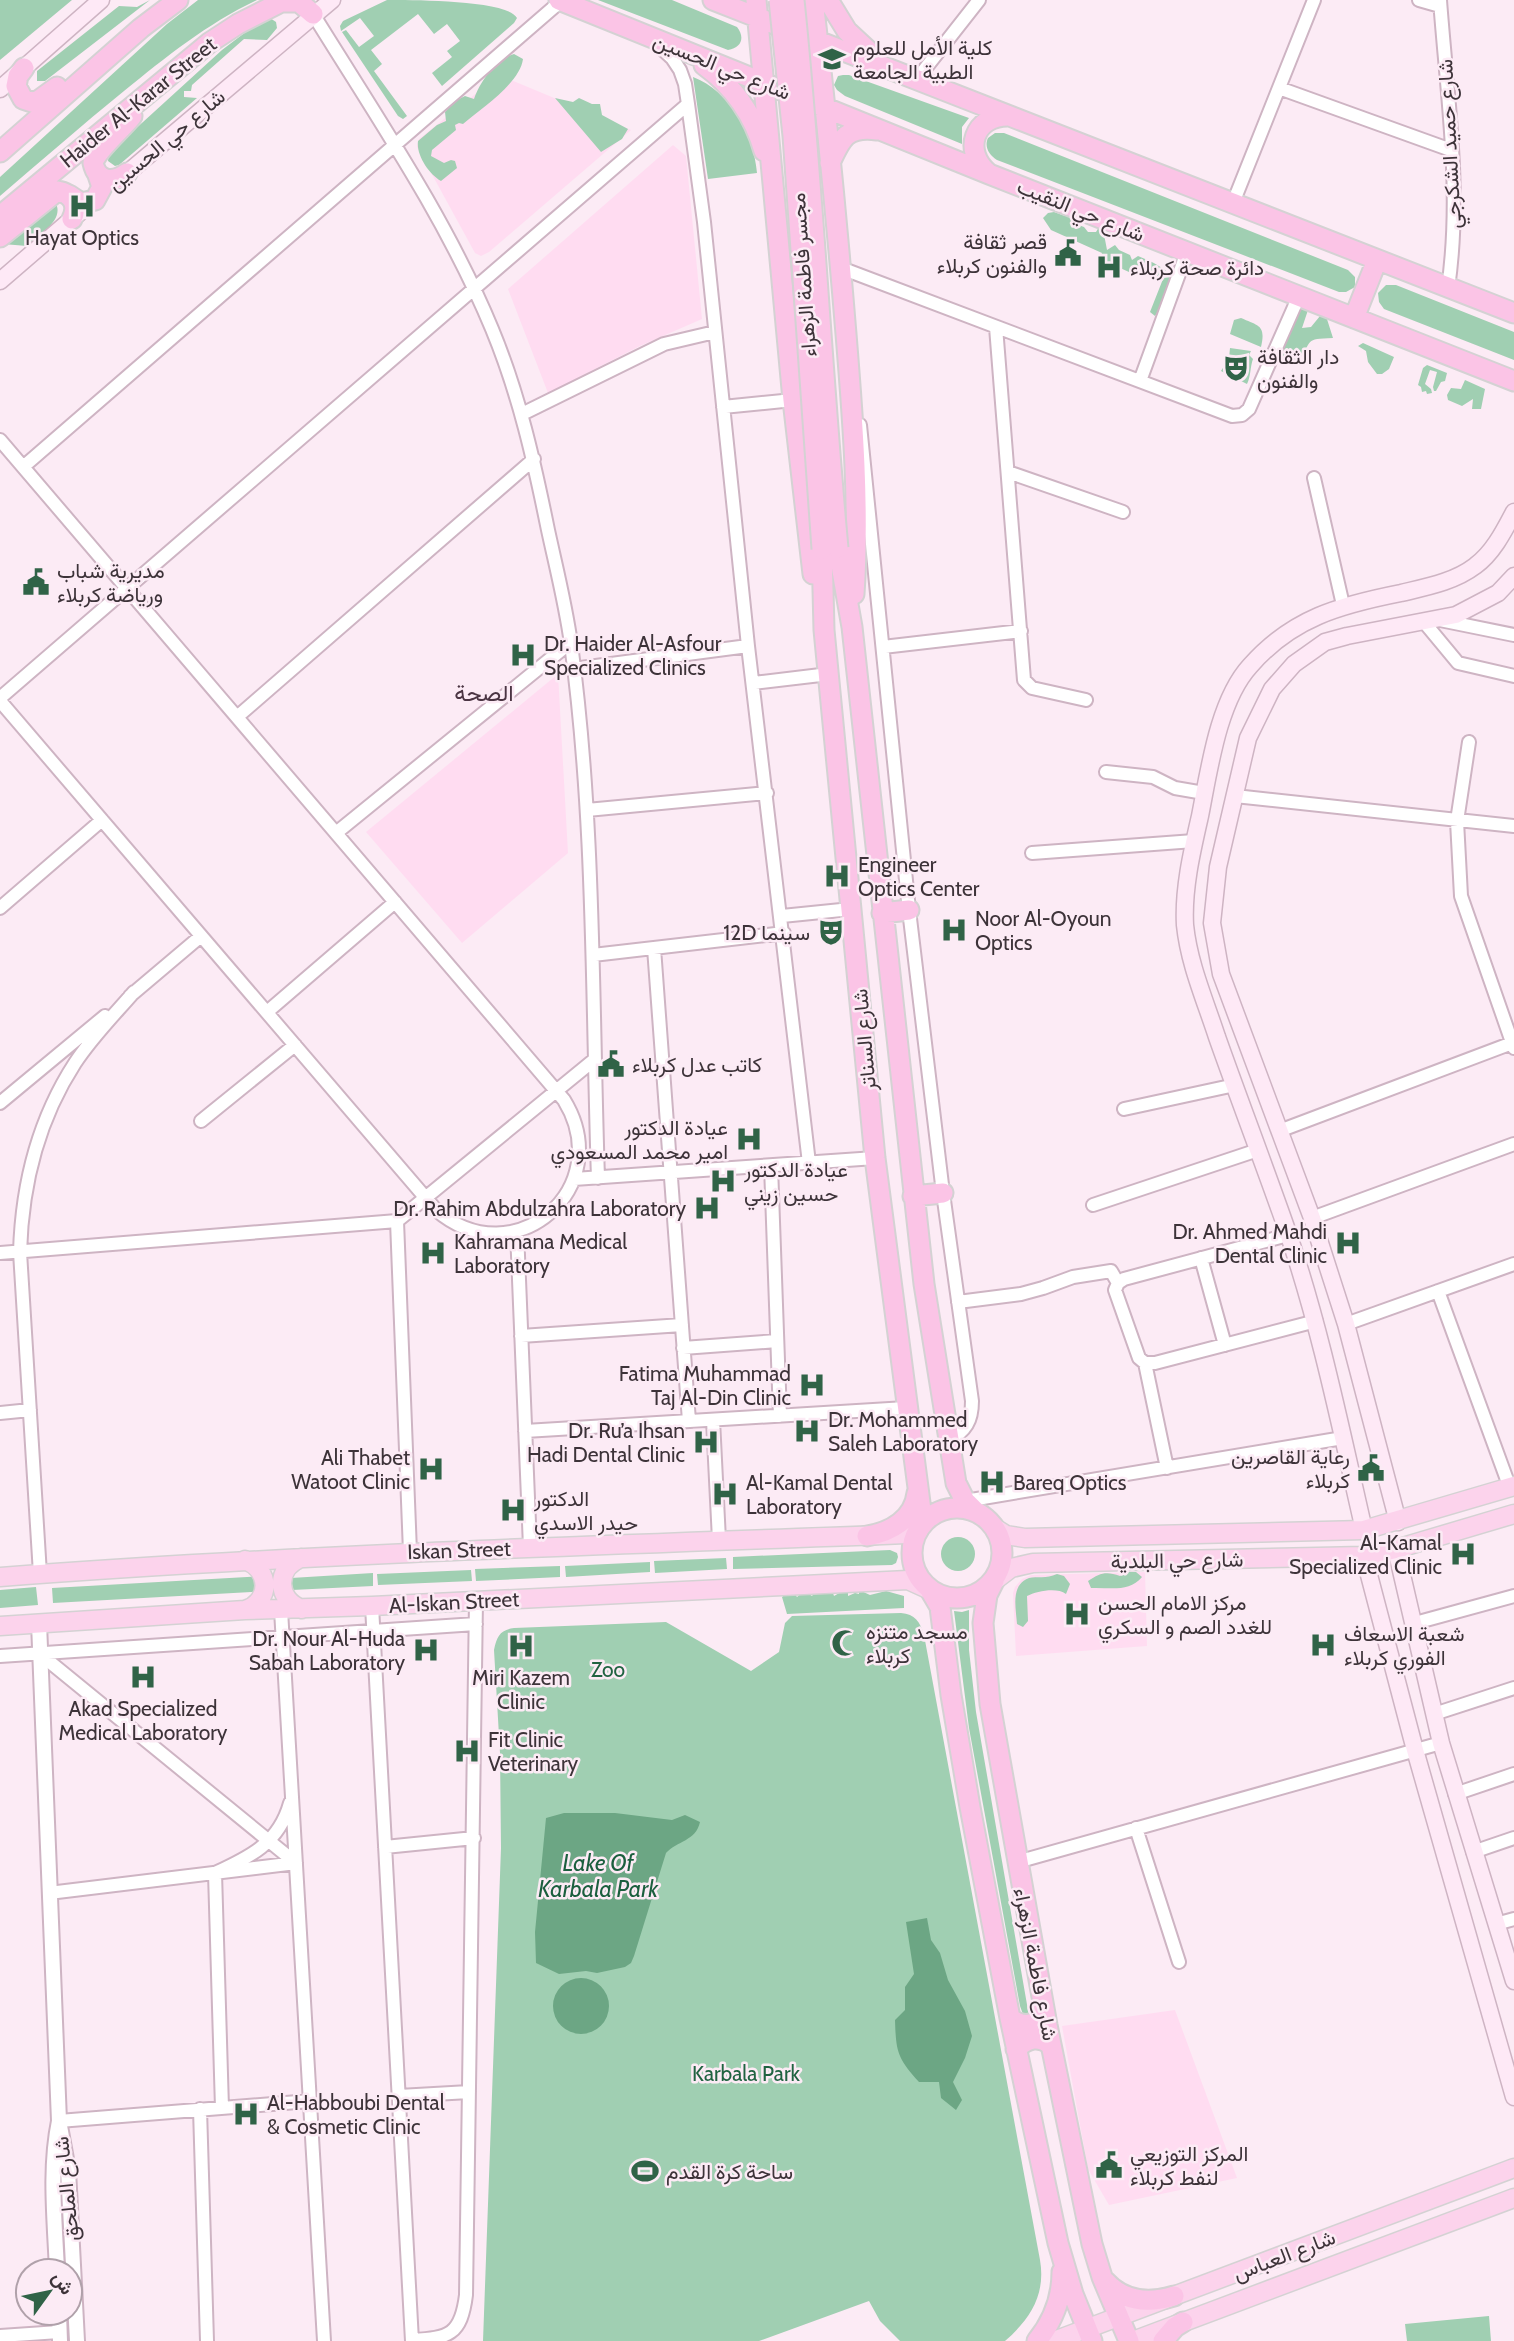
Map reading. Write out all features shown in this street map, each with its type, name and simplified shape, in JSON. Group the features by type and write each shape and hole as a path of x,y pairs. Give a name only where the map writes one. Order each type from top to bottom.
{"highway":[{"path":"0,152 141,28 178,0"},
{"name":"شارع حي الحسين","path":"560,0 884,131"},
{"path":"713,0 757,9 818,41 1514,313"},
{"name":"مجسر فاطمة الزهراء","path":"779,0 830,549"},
{"name":"مجسر فاطمة الزهراء","path":"794,0 808,137 825,407 830,549"},
{"path":"813,0 841,268 852,404 856,545 852,627"},
{"path":"828,0 851,37 896,71"},
{"path":"283,1 299,2 313,14"},
{"name":"Haider Al-Karar Street","path":"0,216 209,43 237,24 283,1"},
{"path":"757,9 809,549 824,629"},
{"path":"0,90 13,91 35,103 45,98 111,44 141,28"},
{"path":"680,49 719,77 744,107 762,145 774,199"},
{"path":"19,96 16,80 24,68"},
{"path":"0,237 53,192 60,191 82,203 95,200 102,187 93,163 95,156 123,128 149,90"},
{"path":"989,174 975,157 975,136 989,120 1010,116"},
{"path":"830,164 840,143 850,133 862,129 884,131"},
{"name":"شارع حي النقيب","path":"884,131 1514,380"},
{"path":"774,199 777,184 782,178 801,167 823,174 833,193"},
{"path":"98,175 113,180 127,173"},
{"path":"69,195 75,209 72,219"},
{"path":"1354,317 1377,260"},
{"name":"شارع السناتر","path":"830,549 852,627 930,1330 956,1483 970,1506"},
{"name":"شارع السناتر","path":"830,549 824,629 875,1158 922,1518 919,1529"},
{"path":"882,913 909,910"},
{"path":"914,1196 943,1193"},
{"path":"892,1286 897,1296 911,1300 920,1294 924,1284"},
{"path":"898,1335 902,1324 912,1318 924,1321 930,1330"},
{"path":"867,1536 889,1530 904,1519 915,1504 918,1485"},
{"path":"970,1506 995,1528 1003,1549 999,1571 994,1581 978,1594 957,1599 935,1598 921,1581 912,1556 913,1543 926,1520 944,1510 970,1506"},
{"name":"شارع فاطمة الزهراء","path":"994,1581 987,1595 984,1613 984,1660 1017,1862 1092,2244 1118,2318 1131,2341"},
{"name":"شارع فاطمة الزهراء","path":"935,1598 968,1794 1016,2049 1058,2243 1073,2294 1090,2335"},
{"path":"1010,2018 1026,2025 1037,2022 1045,2014"},
{"path":"1016,2049 1035,2038 1051,2045"},
{"path":"1037,2341 1052,2317 1059,2297 1062,2264 1058,2243"},
{"path":"1102,2277 1111,2287 1133,2299 1158,2301 1174,2296"},
{"path":"1163,2341 1183,2322"}],"main road":[{"path":"0,90 101,0"},
{"name":"شارع حي الحسين","path":"0,281 332,0"},
{"path":"1364,1530 1316,1321 1194,970 1185,924 1185,897 1214,743 1238,683 1247,668 1287,631 1309,619 1343,605 1424,588 1454,578 1475,567 1491,551 1514,512"},
{"path":"1512,1487 1398,1522 1346,1324 1312,1218 1221,974 1212,923 1218,867 1248,738 1272,689 1294,664 1325,642 1456,615 1498,593 1514,576"},
{"path":"1514,1514 1396,1549 1441,1743 1514,1981"},
{"name":"شارع حي البلدية","path":"995,1528 1006,1535 1020,1538 1364,1530 1398,1522"},
{"name":"Iskan Street","path":"0,1577 410,1552 910,1534 919,1529"},
{"path":"1203,1533 1210,1543 1206,1560"},
{"path":"1228,1533 1224,1549 1230,1559"},
{"name":"شارع حي البلدية","path":"994,1581 1006,1570 1023,1564 1364,1556 1396,1549"},
{"path":"1364,1556 1392,1653 1415,1750 1514,2097"},
{"path":"301,1558 285,1570 281,1584 285,1597 295,1607 302,1609"},
{"path":"244,1610 258,1602 265,1581 258,1567 245,1560"},
{"name":"Al-Iskan Street","path":"0,1626 244,1610 908,1580 935,1598"},
{"name":"شارع العباس","path":"1055,2341 1090,2335 1118,2318 1514,2168"},
{"name":"شارع العباس","path":"1131,2341 1514,2198"}],"street":[{"path":"23,467 560,0"},
{"path":"917,79 979,0"},
{"path":"1233,203 1314,0"},
{"path":"1419,0 1440,3"},
{"name":"شارع حميد الشكرجي","path":"1440,3 1455,220 1448,288"},
{"path":"313,14 394,146 475,289 522,414 534,459 571,642 587,810 598,1178"},
{"path":"643,34 676,63 683,77 688,104 704,222 748,646 782,916 809,1163"},
{"path":"1279,88 1451,150"},
{"path":"0,440 127,589 557,1091 568,1107 578,1130 579,1155 575,1179 562,1201 537,1223 517,1231 491,1233 471,1230 444,1216 0,699 127,589 475,289 688,104"},
{"path":"1140,381 1187,252"},
{"path":"841,268 1232,416 1242,415 1249,409 1299,296"},
{"path":"996,327 1024,676 1028,686 1086,700"},
{"path":"522,414 664,344 715,332"},
{"path":"723,407 793,400"},
{"path":"852,404 863,440 909,910 972,1412 964,1430 948,1441"},
{"path":"237,717 534,459"},
{"path":"1008,472 1123,512"},
{"path":"1314,478 1343,605"},
{"path":"1430,621 1514,635"},
{"path":"1430,621 1458,663 1514,676"},
{"path":"883,647 1021,631"},
{"path":"336,833 571,642"},
{"path":"573,669 748,646"},
{"path":"753,682 829,674"},
{"path":"1279,1130 1513,1046 1461,896 1457,821 1469,742"},
{"path":"1106,772 1153,777 1175,788 1204,793"},
{"path":"587,810 767,793"},
{"path":"1235,796 1514,826"},
{"path":"0,908 102,820"},
{"path":"1032,853 1194,841"},
{"path":"267,1012 395,902"},
{"path":"782,916 851,909"},
{"path":"593,955 783,933"},
{"path":"0,1103 201,936"},
{"path":"654,948 689,1421"},
{"path":"40,1574 20,1252 25,1185 35,1148 64,1081 91,1041 134,992"},
{"path":"201,1121 295,1045"},
{"path":"0,1253 397,1221 594,1060"},
{"path":"1124,1109 1234,1085"},
{"path":"1312,1218 1514,1144"},
{"path":"1093,1205 1258,1150"},
{"path":"575,1179 875,1158"},
{"path":"771,1166 780,1416"},
{"path":"397,1221 410,1552"},
{"path":"517,1231 530,1547"},
{"path":"1167,1468 1145,1363 1139,1358 1115,1290 1118,1283 1124,1279 1288,1235"},
{"path":"1201,1258 1225,1345"},
{"path":"1346,1324 1514,1264"},
{"path":"958,1302 1021,1294 1073,1277 1111,1271 1118,1283"},
{"path":"1438,1291 1512,1487"},
{"path":"1145,1363 1155,1363 1316,1321"},
{"path":"521,1336 682,1325"},
{"path":"683,1348 777,1341"},
{"path":"525,1431 906,1408"},
{"path":"0,1413 30,1410"},
{"path":"713,1420 719,1539"},
{"path":"970,1506 1343,1438"},
{"path":"1415,1623 1514,1595"},
{"path":"372,1606 412,2341 438,2338 450,2333 459,2322 464,2307 476,1601"},
{"path":"281,1610 324,2341"},
{"path":"39,1623 58,2121 52,2171 56,2257"},
{"path":"0,1656 476,1624"},
{"path":"40,1654 296,1863"},
{"path":"1434,1714 1514,1688"},
{"path":"1017,1862 1441,1743"},
{"path":"1455,1794 1514,1774"},
{"path":"215,1872 245,1860 269,1840 283,1821 292,1795"},
{"path":"1136,1828 1179,1962"},
{"path":"385,1847 474,1838"},
{"path":"1473,1852 1514,1838"},
{"path":"50,1893 296,1863"},
{"path":"215,1872 222,2108"},
{"path":"1496,1924 1514,1919"},
{"path":"399,2096 469,2092"},
{"path":"58,2121 310,2101"},
{"path":"200,2109 207,2341"},
{"name":"شارع الملحق","path":"58,2121 68,2171 76,2336"},
{"path":"0,2336 76,2336"}],"shaded area":[{"path":"499,75 631,130 481,256 475,253 417,147 419,139"},
{"path":"673,145 686,156 702,319 640,346 548,393 508,289"},
{"path":"558,674 568,853 462,943 366,832"},
{"path":"1145,1572 1147,1646 1016,1656 1013,1593 1022,1579 1031,1575"},
{"path":"1175,2010 1237,2178 1109,2205 1088,2169 1062,2026"}],"green space":[{"path":"0,0 72,0 0,60"},
{"path":"150,0 45,81 37,81 37,71 119,6 137,7"},
{"path":"198,0 257,0 221,19 172,53 0,196 0,177 167,24"},
{"path":"387,0 479,4 510,12 517,18 442,86 432,73 452,57 447,51 460,41 447,24 434,34 418,14 371,50 382,64 374,71 407,116 403,119 398,116 342,32 346,30 359,47 374,36 360,18 341,31 340,26 343,21"},
{"path":"598,0 672,0 737,27 741,42 728,50"},
{"path":"270,18 276,22 277,28 267,40 244,39 192,85 191,91 184,91 184,97 197,98 119,165 115,166 108,161 109,153 222,50 251,28"},
{"path":"514,54 523,59 515,77 463,124 455,125 456,130 432,150 431,156 444,163 455,161 457,168 441,181 424,164 418,141 446,121 445,112 455,101 465,96 474,99 489,72"},
{"path":"843,75 969,118 962,127 962,144 845,96 834,85 838,76"},
{"path":"693,77 718,93 738,116 751,144 757,173 708,179"},
{"path":"555,98 573,102 579,98 592,104 600,104 602,115 628,129 622,139 601,152"},
{"path":"995,133 1004,133 1348,270 1355,277 1355,287 1339,292 997,160 987,148 988,138"},
{"path":"55,202 57,214 54,220 27,246 3,244"},
{"path":"1054,212 1073,216 1073,223 1084,227 1088,232 1096,232 1099,227 1103,229 1107,250 1115,245 1130,255 1132,260 1138,256 1172,276 1176,281 1155,316 1150,312 1163,279 1132,266 1129,272 1100,259 1102,253 1051,230 1043,218"},
{"path":"1386,285 1396,285 1514,332 1514,360 1384,309 1379,302 1378,293"},
{"path":"1301,301 1310,304 1302,328 1311,327 1320,316 1326,316 1333,338 1313,340 1298,361 1281,356 1279,350"},
{"path":"1241,318 1260,327 1263,334 1261,347 1230,334 1234,320"},
{"path":"1363,343 1394,357 1389,369 1377,374 1368,362 1366,351 1358,346"},
{"path":"1230,348 1251,351 1249,355 1253,359 1247,384 1221,371 1229,358"},
{"path":"1427,365 1447,373 1445,381 1434,391 1437,372 1430,370 1425,384 1432,393 1427,394 1426,391 1422,392 1418,385 1423,368"},
{"path":"1465,380 1485,389 1481,409 1472,409 1473,399 1462,406 1448,400 1447,395 1451,388 1461,389"},
{"path":"958,1537 970,1542 975,1554 970,1566 958,1571 946,1566 941,1554 946,1542"},
{"path":"890,1550 897,1553 898,1557 892,1565 733,1569 733,1557"},
{"path":"726,1558 727,1569 655,1573 654,1561"},
{"path":"650,1562 650,1572 566,1577 565,1566"},
{"path":"560,1566 560,1577 476,1581 475,1569"},
{"path":"471,1570 472,1581 378,1585 377,1574"},
{"path":"1127,1572 1136,1572 1142,1577 1131,1585 1118,1588 1091,1588 1088,1581 1103,1574 1120,1576"},
{"path":"373,1573 373,1586 292,1590 291,1578"},
{"path":"1057,1574 1064,1576 1070,1584 1066,1594 1047,1590 1027,1596 1028,1621 1023,1627 1017,1624 1015,1604 1017,1591 1023,1581"},
{"path":"267,1576 268,1591 53,1603 52,1588"},
{"path":"36,1587 38,1605 0,1608 0,1590"},
{"path":"832,1590 834,1596 841,1592 848,1592 848,1596 859,1594 859,1590 870,1595 886,1591 904,1596 904,1608 787,1614 782,1597 788,1592 797,1597 804,1591 812,1596 815,1592"},
{"path":"969,1610 969,1650 976,1712 1029,2016 1024,2017 969,1728 954,1611"},
{"name":"Karbala Park","path":"901,1613 916,1620 924,1635 1040,2260 1041,2284 1029,2315 1005,2341 900,2341 880,2321 869,2301 759,2341 483,2341 501,1848 500,1753 494,1650 498,1637 505,1630 514,1628 666,1622 751,1671 779,1652 785,1623 792,1616"},
{"path":"1489,2316 1491,2341 1407,2341 1405,2324"}],"water":[{"name":"Lake Of Karbala Park","path":"564,1813 615,1813 672,1820 685,1815 700,1822 695,1833 666,1853 634,1956 631,1963 625,1967 597,1973 586,1971 559,1974 536,1963 535,1932 546,1818"},
{"path":"927,1918 931,1940 940,1953 948,1980 965,2011 972,2036 953,2082 962,2100 956,2110 941,2098 939,2082 919,2082 912,2074 899,2054 896,2039 895,2020 905,2010 905,1987 914,1974 906,1922"},
{"path":"581,1978 596,1983 604,1991 609,2006 604,2021 596,2029 581,2034 566,2029 558,2021 553,2006 558,1991 566,1983"}],"place":[{"name":"كلية الأمل للعلوم الطبية الجامعة","path":"832,59"},
{"name":"Hayat Optics","path":"82,206"},
{"name":"قصر ثقافة والفنون كربلاء","path":"1068,253"},
{"name":"دائرة صحة كربلاء","path":"1109,267"},
{"name":"دار الثقافة والفنون","path":"1236,368"},
{"name":"مديرية شباب ورياضة كربلاء","path":"36,582"},
{"name":"Dr. Haider Al-Asfour Specialized Clinics","path":"523,655"},
{"name":"Engineer Optics Center","path":"837,876"},
{"name":"Noor Al-Oyoun Optics","path":"954,930"},
{"name":"12D سينما","path":"831,932"},
{"name":"كاتب عدل كربلاء","path":"611,1064"},
{"name":"عيادة الدكتور امير محمد المسعودي","path":"749,1139"},
{"name":"عيادة الدكتور حسين زيني","path":"723,1181"},
{"name":"Dr. Rahim Abdulzahra Laboratory","path":"707,1208"},
{"name":"Dr. Ahmed Mahdi Dental Clinic","path":"1348,1243"},
{"name":"Kahramana Medical Laboratory","path":"433,1253"},
{"name":"Fatima Muhammad Taj Al-Din Clinic","path":"812,1385"},
{"name":"Dr. Mohammed Saleh Laboratory","path":"807,1431"},
{"name":"Dr. Ru’a Ihsan Hadi Dental Clinic","path":"706,1442"},
{"name":"رعاية القاصرين كربلاء","path":"1371,1468"},
{"name":"Ali Thabet Watoot Clinic","path":"431,1469"},
{"name":"Bareq Optics","path":"992,1482"},
{"name":"Al-Kamal Dental Laboratory","path":"725,1494"},
{"name":"الدكتور حيدر الاسدي","path":"513,1510"},
{"name":"Al-Kamal Specialized Clinic","path":"1463,1554"},
{"name":"مركز الامام الحسن للغدد الصم و السكري","path":"1077,1614"},
{"name":"مسجد متنزه كربلاء","path":"845,1643"},
{"name":"شعبة الاسعاف الفوري كربلاء","path":"1323,1645"},
{"name":"Miri Kazem Clinic","path":"521,1646"},
{"name":"Dr. Nour Al-Huda Sabah Laboratory","path":"426,1650"},
{"name":"Akad Specialized Medical Laboratory","path":"143,1677"},
{"name":"Fit Clinic Veterinary","path":"467,1751"},
{"name":"Al-Habboubi Dental & Cosmetic Clinic","path":"246,2114"},
{"name":"المركز التوزيعي لنفط كربلاء","path":"1109,2165"},
{"name":"ساحة كرة القدم","path":"645,2171"}],"district":[{"name":"الصحة","path":"484,693"}],"park label":[{"name":"Zoo","path":"608,1669"}]}
